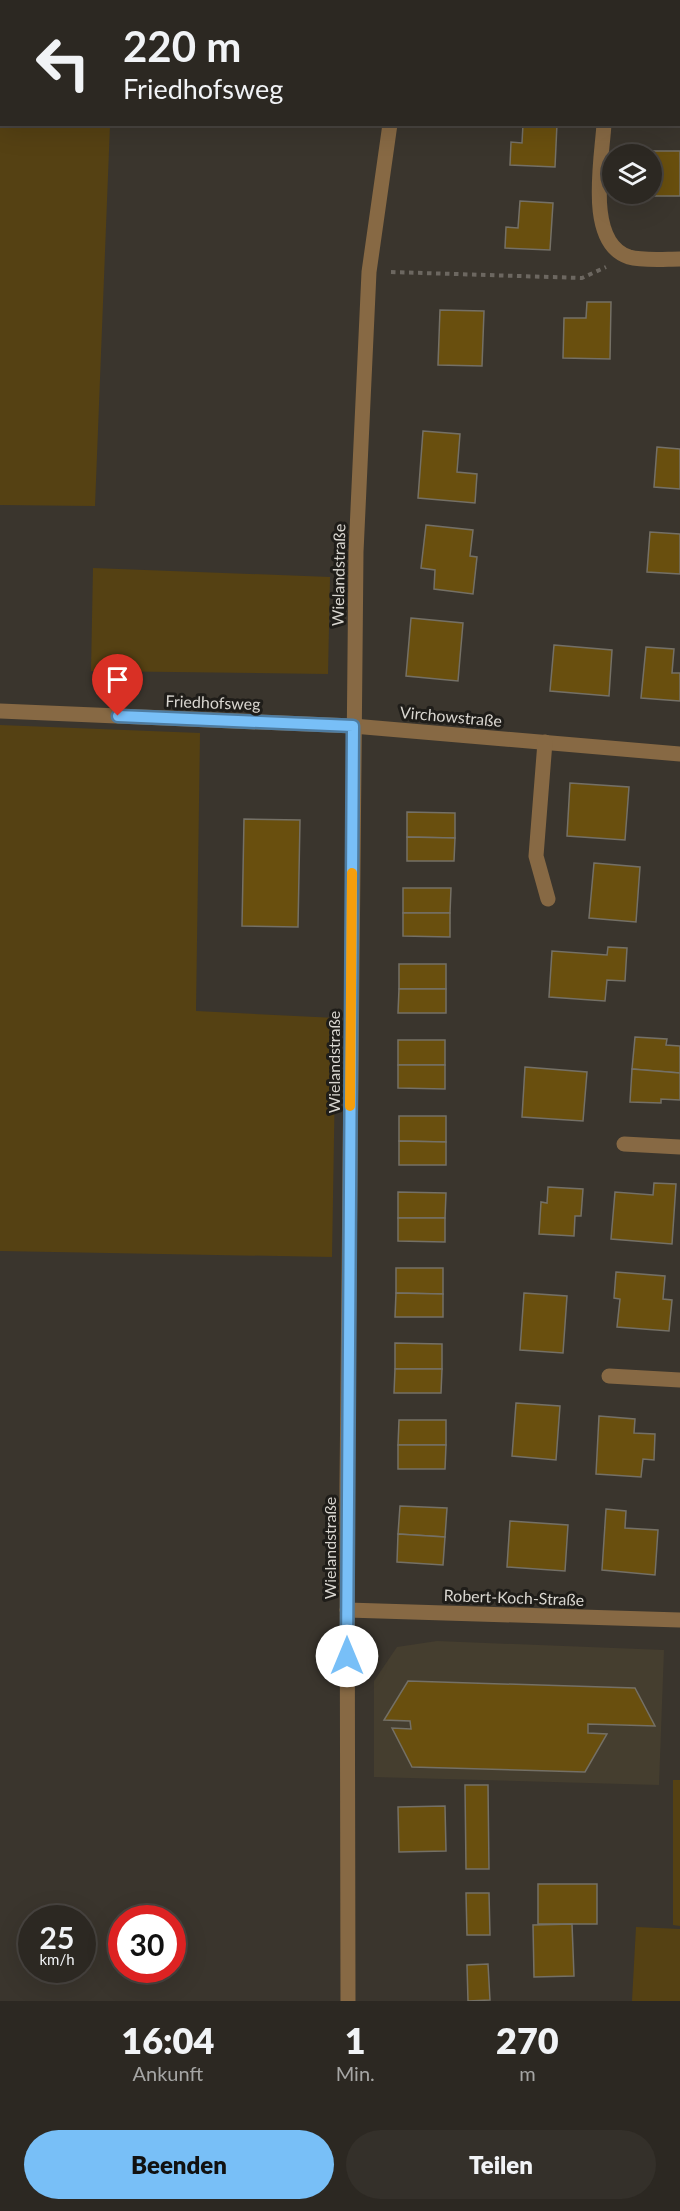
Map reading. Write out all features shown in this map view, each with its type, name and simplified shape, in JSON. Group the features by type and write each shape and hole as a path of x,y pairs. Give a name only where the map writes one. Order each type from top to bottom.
{"street":[{"name":"Wielandstraße","path":"348,2001 347,1610 356,552 369,272 390,126"},
{"path":"604,126 599,209 611,244 628,257 680,259"},
{"name":"Friedhofsweg","path":"0,711 353,726"},
{"name":"Virchowstraße","path":"353,726 680,753"},
{"path":"545,742 536,856 548,898"},
{"path":"624,1144 680,1147"},
{"path":"609,1376 680,1380"},
{"name":"Robert-Koch-Straße","path":"347,1610 680,1620"}],"path":[{"path":"369,272 582,278 628,257"}],"shaded area":[{"path":"0,126 110,126 95,506 0,505"},
{"path":"93,568 330,577 328,674 91,671"},
{"path":"0,725 200,733 196,1011 336,1018 332,1257 0,1251"},
{"path":"437,1641 664,1650 659,1785 374,1777 374,1681 397,1647"},
{"path":"673,1780 680,1780 680,1926 673,1925"},
{"path":"636,1927 680,1929 680,2001 632,2001"}],"building":[{"path":"523,126 557,126 555,167 510,165 511,142 522,143"},
{"path":"662,151 680,151 680,196 662,196"},
{"path":"520,201 553,203 550,250 505,248 506,227 518,228"},
{"path":"587,302 611,302 610,359 563,358 564,318 586,318"},
{"path":"440,310 484,311 482,366 438,365"},
{"path":"423,431 460,434 457,472 477,474 475,503 418,498"},
{"path":"657,447 680,449 680,489 654,487"},
{"path":"426,525 473,530 470,556 477,557 473,594 434,589 435,570 421,568"},
{"path":"650,532 680,534 680,574 647,572"},
{"path":"411,618 463,623 458,681 406,676"},
{"path":"554,645 612,650 609,696 550,691"},
{"path":"646,647 674,649 672,673 680,673 680,701 641,698"},
{"path":"570,783 629,787 625,840 567,836"},
{"path":"407,812 455,813 455,838 407,837"},
{"path":"244,819 300,820 298,927 242,926"},
{"path":"407,837 455,838 454,861 407,861"},
{"path":"594,863 640,867 636,922 589,918"},
{"path":"403,888 451,888 450,913 403,913"},
{"path":"403,913 450,913 450,937 403,936"},
{"path":"608,947 627,948 625,981 607,980 605,1001 549,997 552,951 607,955"},
{"path":"399,964 446,964 446,989 399,989"},
{"path":"399,989 446,989 446,1013 398,1013"},
{"path":"635,1037 667,1039 666,1045 680,1046 680,1073 632,1069"},
{"path":"398,1040 445,1040 445,1065 398,1065"},
{"path":"398,1065 445,1065 445,1089 398,1088"},
{"path":"525,1067 587,1072 583,1121 522,1117"},
{"path":"632,1069 680,1073 680,1100 661,1099 661,1103 630,1102"},
{"path":"399,1116 446,1116 446,1142 399,1141"},
{"path":"399,1141 446,1142 446,1165 399,1165"},
{"path":"654,1183 676,1184 672,1244 611,1239 615,1192 653,1195"},
{"path":"548,1187 583,1189 581,1216 575,1216 574,1236 539,1234 541,1202 547,1203"},
{"path":"398,1192 446,1193 445,1218 398,1218"},
{"path":"398,1218 445,1218 445,1242 398,1241"},
{"path":"396,1268 443,1268 443,1294 396,1293"},
{"path":"616,1272 665,1276 663,1299 672,1300 669,1331 617,1327 620,1299 614,1298"},
{"path":"396,1293 443,1294 443,1317 395,1317"},
{"path":"524,1293 567,1296 563,1353 520,1350"},
{"path":"395,1343 442,1344 442,1369 395,1369"},
{"path":"395,1369 442,1369 441,1393 394,1393"},
{"path":"516,1403 560,1406 556,1460 512,1456"},
{"path":"599,1416 635,1419 634,1433 655,1434 654,1460 643,1459 641,1477 596,1474"},
{"path":"399,1420 446,1420 446,1445 398,1445"},
{"path":"398,1445 446,1445 445,1469 398,1469"},
{"path":"400,1506 447,1508 445,1537 398,1534"},
{"path":"606,1509 626,1511 625,1528 658,1530 655,1575 602,1570"},
{"path":"510,1521 568,1525 565,1571 507,1567"},
{"path":"398,1534 445,1537 443,1565 397,1562"},
{"path":"408,1681 635,1688 655,1726 588,1724 588,1733 607,1734 585,1772 412,1767 392,1728 411,1729 410,1721 384,1720"},
{"path":"465,1785 488,1785 489,1869 466,1869"},
{"path":"445,1806 446,1851 399,1852 398,1807"},
{"path":"538,1884 597,1884 597,1924 538,1924"},
{"path":"466,1893 489,1893 490,1935 467,1935"},
{"path":"572,1924 574,1976 534,1977 533,1925"},
{"path":"488,1964 490,2000 468,2001 467,1965"}],"slow traffic":[{"path":"350,1106 352,873"}],"route":[{"path":"118,716 353,726 347,1656"}]}
